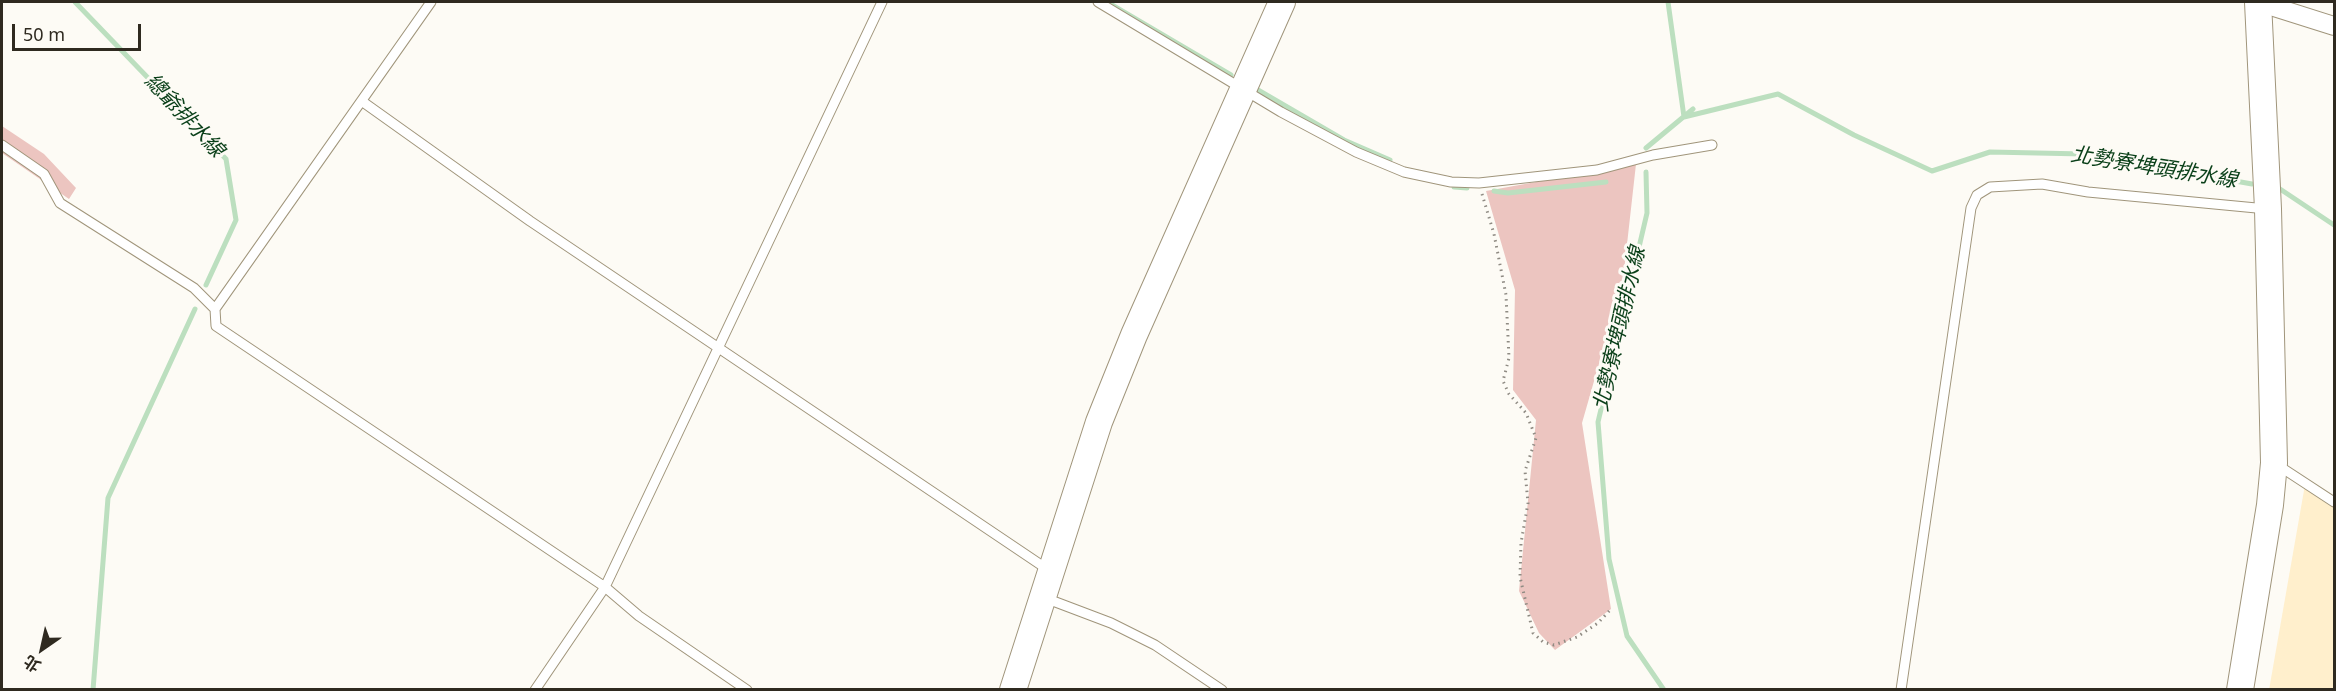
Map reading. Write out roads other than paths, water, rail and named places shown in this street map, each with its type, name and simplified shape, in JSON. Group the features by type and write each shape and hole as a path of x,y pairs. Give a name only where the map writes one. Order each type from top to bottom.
{"street":[{"path":"1013,690 1045,598 1084,463 1099,422 1134,335 1242,87 1282,2"},
{"path":"2240,690 2270,505 2274,463 2268,209 2258,2 2334,26"}],"lane":[{"path":"431,2 363,102 215,309 216,326 604,587 639,616 747,690"},
{"path":"535,690 604,587 882,2"},
{"path":"1098,2 1281,112 1356,152 1404,172 1451,182 1479,183 1597,170 1653,155 1712,145"},
{"path":"363,102 530,221 1052,572"},
{"path":"2,145 44,174 60,203 194,288 215,309"},
{"path":"1901,690 1971,208 1977,195 1990,187 2042,184 2088,192 2268,209"},
{"path":"2274,463 2334,502"},
{"path":"1045,598 1112,623 1155,645 1222,690"},
{"path":"727,690 733,680"}],"waterway":[{"name":"總爺排水線","path":"75,2 226,159 236,220 206,285"},
{"path":"1668,2 1684,117"},
{"path":"1112,5 1231,75"},
{"path":"1258,90 1344,140 1390,160"},
{"name":"北勢寮埤頭排水線","path":"1646,148 1693,109 1684,117 1778,94 1854,135 1932,171 1990,152 2084,154 2252,184"},
{"name":"北勢寮埤頭排水線","path":"1646,172 1647,213 1598,422 1609,559 1627,636 1664,690"},
{"path":"1494,191 1508,193 1606,182"},
{"path":"1454,187 1467,188"},
{"path":"2280,189 2334,225"},
{"path":"93,690 108,498 195,309"}]}
